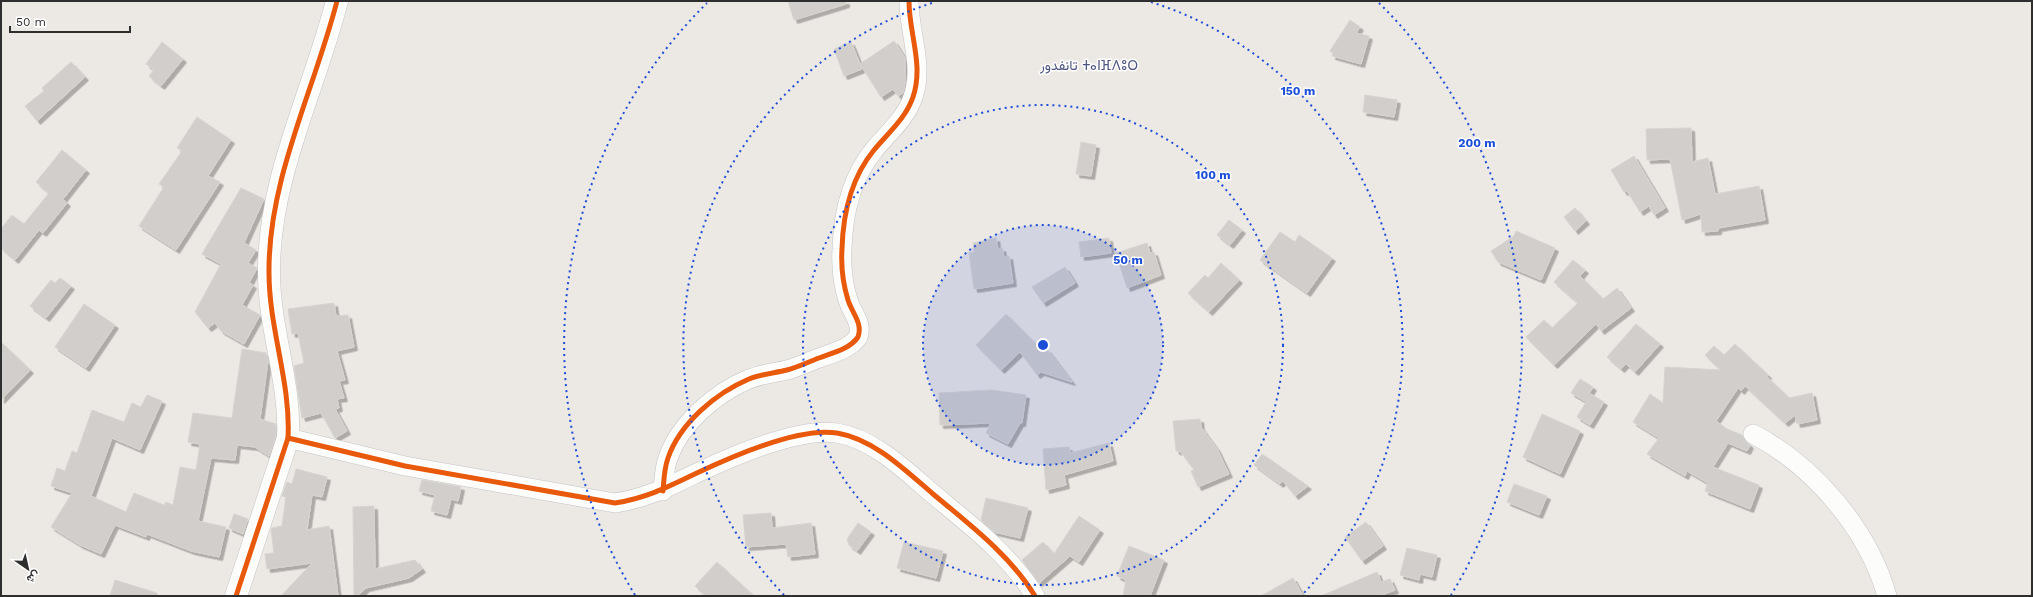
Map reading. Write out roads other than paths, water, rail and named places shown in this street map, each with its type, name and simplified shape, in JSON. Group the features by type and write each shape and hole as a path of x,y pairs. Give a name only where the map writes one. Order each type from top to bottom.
{"street":[{"path":"236,596 252,541 288,438 289,420 287,394 272,320 269,273 271,237 278,193 337,1"},
{"path":"662,491 667,463 674,445 681,434 710,403 729,389 750,378 789,369 824,356 849,346 858,337 859,324 848,300 843,268 842,249 846,211 852,188 861,167 905,113 913,98 919,65 909,14 909,1"},
{"path":"288,438 405,466 615,503 630,501 662,491 732,456 757,448 796,436 821,432 838,433 854,438 871,447 904,470 996,548 1021,576 1035,596"},
{"path":"1753,434 1781,450 1818,482 1845,515 1862,542 1882,577 1887,596"}],"district":[{"name":"تانفدور ⵜⴰⵏⴼⴷⵓⵔ","path":"1089,65"}]}
